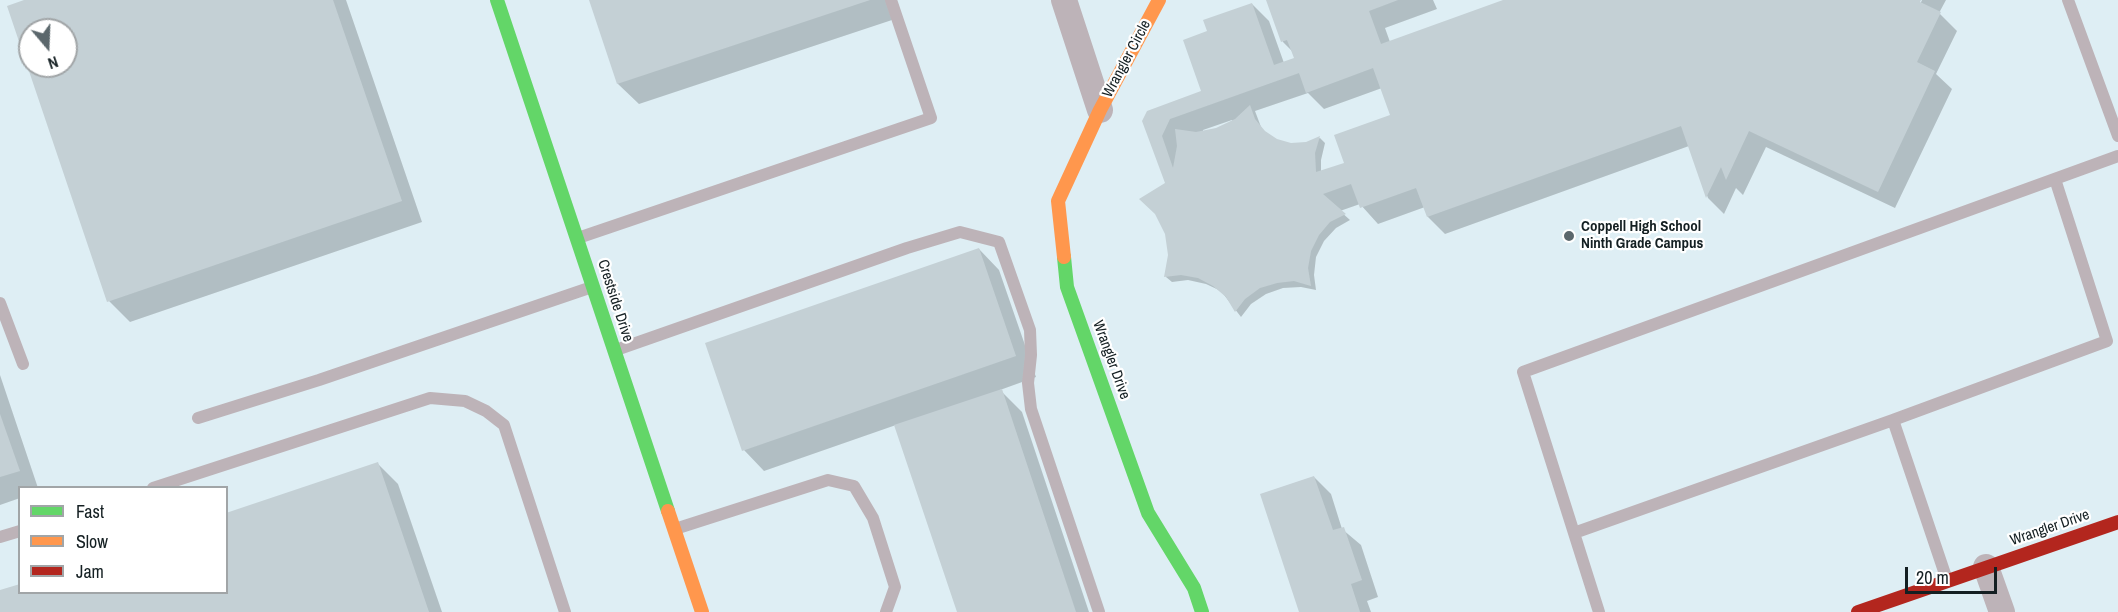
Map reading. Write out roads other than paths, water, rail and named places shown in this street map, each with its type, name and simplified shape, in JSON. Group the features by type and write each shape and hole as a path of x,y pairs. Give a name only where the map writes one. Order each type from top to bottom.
{"street":[{"name":"Crestside Drive","path":"497,0 702,612"},
{"name":"Wrangler Circle","path":"1064,0 1100,110"},
{"name":"Wrangler Circle","path":"1100,110 1159,0"},
{"name":"Wrangler Drive","path":"1100,110 1058,201 1067,287 1148,513 1194,588 1202,612"},
{"name":"Wrangler Drive","path":"1858,612 2118,522"},
{"path":"1986,567 2002,612"}],"lane":[{"path":"577,238 931,118 891,0"},
{"path":"2068,0 2118,136"},
{"path":"1599,612 1523,372 2118,156"},
{"path":"1574,533 2107,341 2055,179"},
{"path":"615,351 907,248 960,232 999,242 1030,330 1031,355 1028,383 1031,409 1099,612"},
{"path":"198,418 319,380 593,287"},
{"path":"0,303 23,364"},
{"path":"159,486 430,398 465,401 486,411 504,425 565,612"},
{"path":"1893,420 1947,581"},
{"path":"674,529 828,480 854,486 873,518 895,587 886,612"},
{"path":"0,537 18,532"}],"place":[{"name":"Coppell High School Ninth Grade Campus","path":"1569,236"}]}
